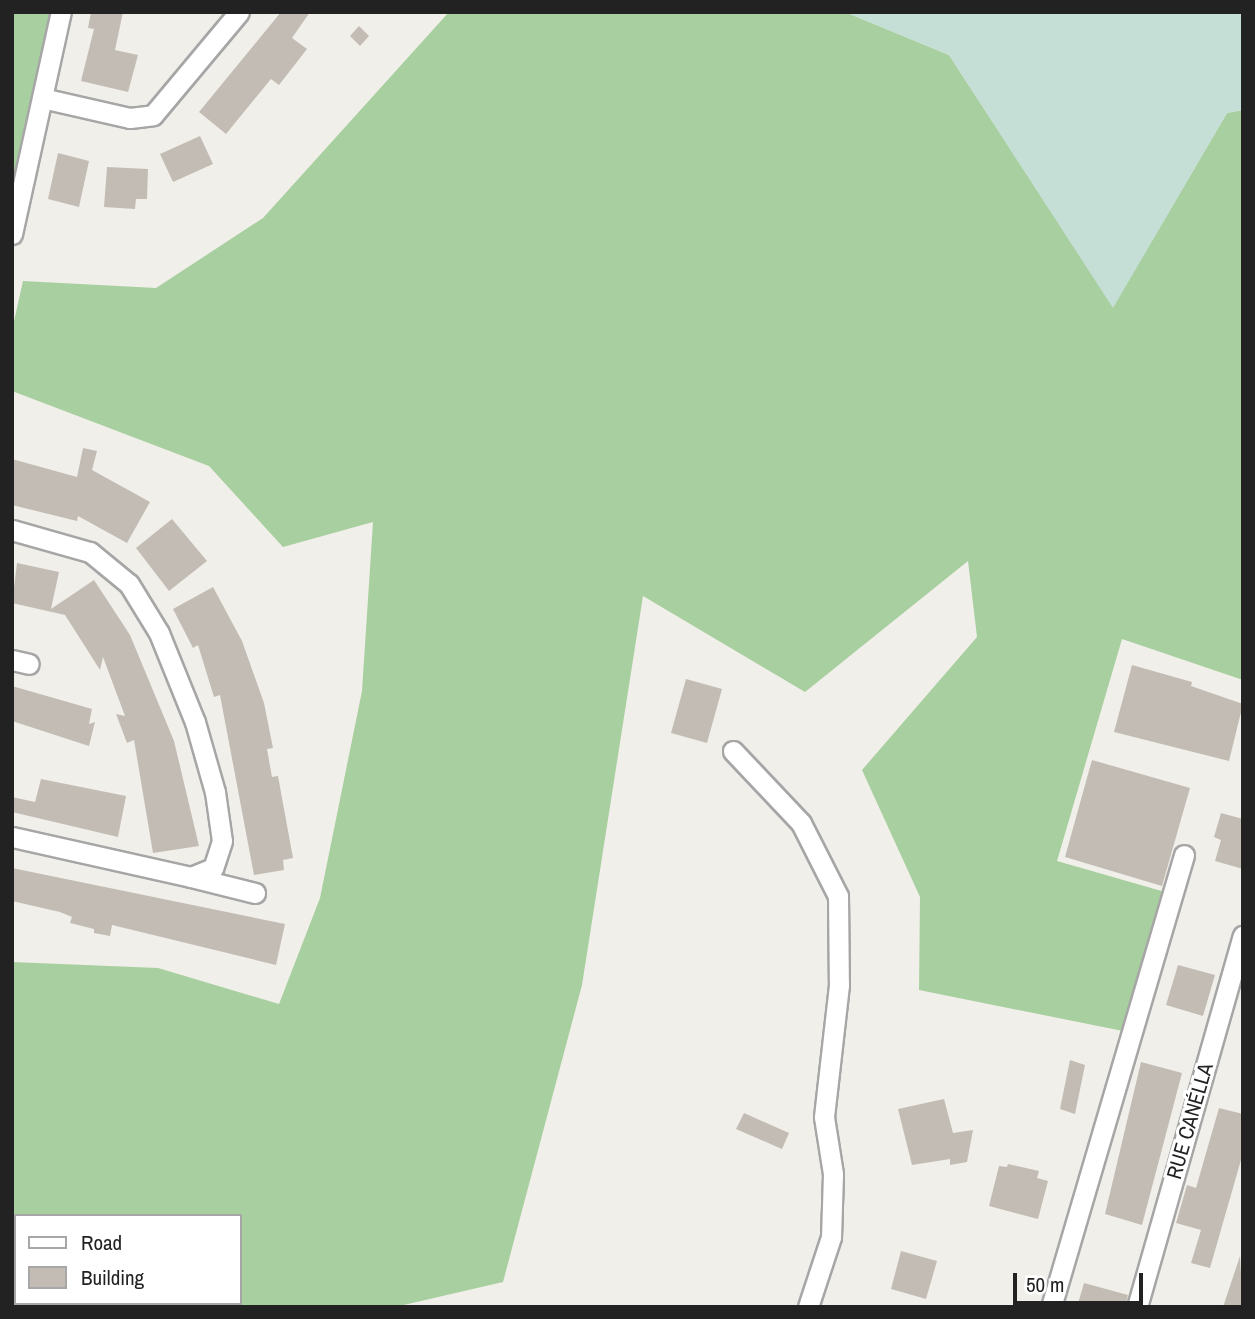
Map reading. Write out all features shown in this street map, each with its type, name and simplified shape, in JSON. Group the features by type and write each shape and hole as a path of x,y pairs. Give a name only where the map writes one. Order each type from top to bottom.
{"street":[{"path":"12,234 61,12"},
{"path":"42,98 130,118 153,115 239,12"},
{"path":"12,530 90,552 129,584 159,633 195,722 215,792 222,841 213,867 191,877"},
{"path":"733,751 802,823 838,896 839,985 824,1117 833,1174 831,1237 808,1307"},
{"path":"12,837 255,893"},
{"path":"1051,1307 1184,855"},
{"name":"RUE CANÉLLA","path":"1137,1307 1243,936"}],"green space":[{"path":"12,12 51,12 12,190"},
{"path":"449,12 845,12 949,55 1113,307 1227,113 1243,110 1243,680 1122,639 1057,861 1172,894 1128,1032 919,990 920,897 862,770 977,637 968,561 805,692 643,596 582,985 503,1282 395,1307 26,1307 242,1305 242,1214 14,1214 12,1222 12,962 158,968 279,1004 320,898 362,691 373,522 283,547 209,466 12,391 12,330 23,281 156,288 263,218"}],"shaded area":[{"path":"845,12 1243,12 1243,110 1227,113 1113,308 949,55"}],"building":[{"path":"91,12 123,12 115,50 138,55 128,92 81,81 94,29 88,28"},
{"path":"281,12 310,12 292,38 307,49 279,85 271,79 226,134 199,112"},
{"path":"359,26 369,36 360,46 350,36"},
{"path":"200,136 213,164 173,182 160,154"},
{"path":"58,153 89,161 79,207 48,199"},
{"path":"107,167 148,169 147,199 136,199 135,209 104,207"},
{"path":"83,448 97,451 92,470 150,502 127,543 78,516 77,521 12,505 12,459 77,477"},
{"path":"172,519 207,561 169,591 136,548"},
{"path":"17,563 59,572 51,609 94,580 130,635 174,741 199,846 153,853 134,740 127,743 116,714 125,716 103,657 100,670 65,615 12,603"},
{"path":"213,587 242,641 264,703 273,748 267,749 272,777 278,776 293,858 283,860 284,870 254,875 220,695 214,697 198,645 193,648 173,609"},
{"path":"1132,665 1192,682 1191,686 1243,704 1229,761 1114,732"},
{"path":"686,679 722,689 707,743 671,733"},
{"path":"12,686 92,709 89,724 95,722 89,746 12,721"},
{"path":"1092,760 1190,788 1162,886 1065,857"},
{"path":"41,779 126,796 118,837 12,812 12,797 35,802"},
{"path":"1221,813 1243,819 1243,869 1215,861 1221,840 1214,837"},
{"path":"12,868 285,924 276,965 112,925 110,936 94,933 94,929 70,923 72,917 60,912 12,901"},
{"path":"1178,965 1215,975 1203,1016 1166,1005"},
{"path":"1070,1060 1085,1065 1075,1114 1060,1109"},
{"path":"1141,1062 1182,1073 1142,1225 1105,1214"},
{"path":"944,1099 953,1133 973,1130 967,1162 950,1165 950,1159 912,1165 898,1109"},
{"path":"1219,1108 1243,1114 1243,1153 1210,1268 1191,1263 1201,1230 1176,1223 1187,1185 1196,1188"},
{"path":"744,1113 789,1133 782,1149 736,1129"},
{"path":"1008,1164 1039,1171 1037,1178 1048,1181 1038,1219 989,1206 999,1166 1007,1167"},
{"path":"901,1251 937,1261 926,1299 891,1289"},
{"path":"1240,1256 1243,1307 1223,1307"},
{"path":"1084,1283 1128,1295 1125,1307 1077,1307"}]}
